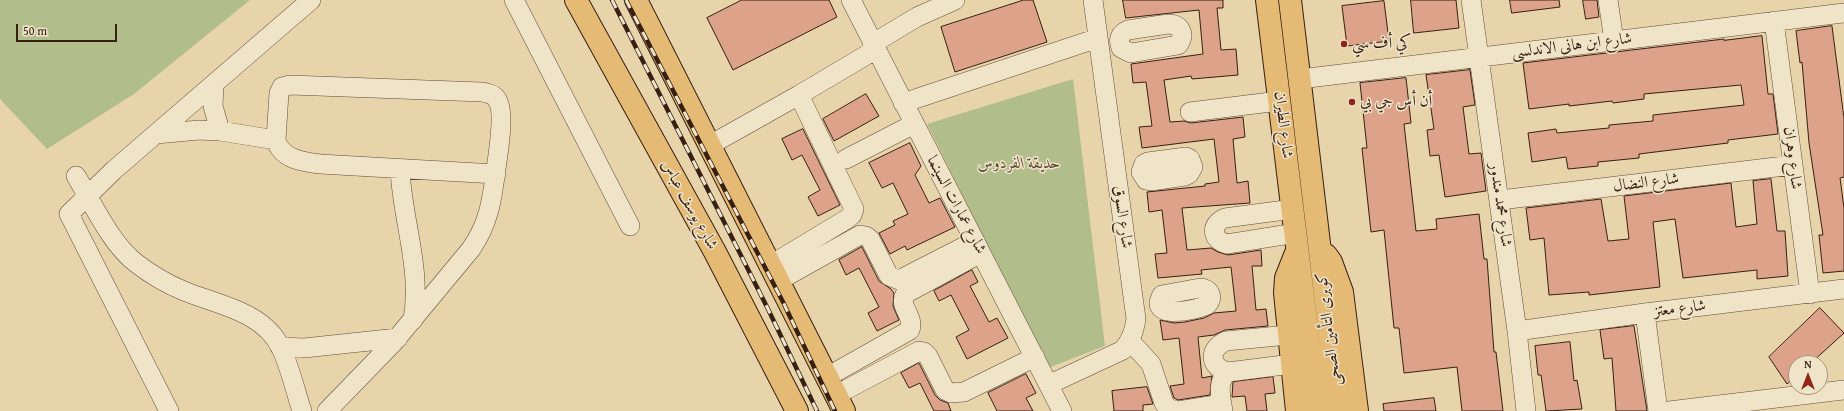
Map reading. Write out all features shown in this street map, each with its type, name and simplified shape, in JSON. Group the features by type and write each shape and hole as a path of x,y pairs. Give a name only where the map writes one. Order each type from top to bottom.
{"main road":[{"name":"شارع يوسف عباس","path":"576,0 715,252 798,411"},
{"path":"636,0 773,273 836,394"},
{"name":"شارع الطيران","path":"1267,0 1297,242"},
{"name":"شارع الطيران","path":"1290,0 1319,246"},
{"path":"1297,242 1286,278 1285,293 1288,335 1297,411"},
{"name":"كوبرى التأمين الصحى","path":"1297,242 1317,411"},
{"path":"1319,246 1331,262 1342,292 1357,411"},
{"name":"كوبرى التأمين الصحى","path":"1319,246 1339,411"}],"street":[{"path":"169,411 69,214 156,134 311,0"},
{"path":"514,0 630,226"},
{"name":"شارع عمارات السينما","path":"851,0 903,103 1050,384 1062,411"},
{"path":"710,145 799,96 917,17 955,0"},
{"name":"شارع السوق","path":"1093,0 1135,308 1135,325 1130,341"},
{"name":"شارع محمد مندور","path":"1471,0 1500,200 1526,411"},
{"path":"1608,0 1614,41"},
{"name":"شارع ابن هانى الاندلسى","path":"1300,78 1844,13"},
{"name":"شارع وهران","path":"1774,21 1810,294"},
{"path":"903,103 1098,42 1119,43"},
{"path":"214,84 213,106 220,131"},
{"path":"327,411 398,338 471,249 481,234 487,221 493,198 496,174 499,132 499,104 491,95 482,92 290,85 282,87 279,93 276,140 277,146 284,153 305,163 496,174"},
{"path":"773,273 847,219 852,215 854,209 799,96"},
{"path":"1190,112 1280,101"},
{"path":"846,159 914,124"},
{"path":"156,134 199,130 220,131 276,140"},
{"name":"شارع النضال","path":"1500,200 1793,165"},
{"path":"400,169 416,290 413,320"},
{"path":"1117,176 1141,172"},
{"path":"76,176 110,234 136,263 182,290 252,317 268,330 280,347 302,411"},
{"path":"1293,209 1225,218 1219,220 1215,226 1214,232 1216,238 1227,244 1297,242"},
{"path":"773,273 860,235 866,236 870,239 889,276 899,280 978,247"},
{"path":"836,394 910,330 912,325 903,305 902,299 905,294 978,247"},
{"name":"شارع معتز","path":"1517,331 1645,313 1844,289"},
{"path":"1135,308 1159,303"},
{"path":"1645,313 1658,411"},
{"path":"1288,335 1226,341 1219,344 1214,350 1213,357 1215,365 1221,370 1228,372 1292,364"},
{"path":"280,347 304,348 398,338"},
{"path":"1050,384 1123,350 1130,341 1151,364 1156,374 1164,403 1168,408 1177,411 1222,407 1220,385 1224,375 1228,372"},
{"path":"836,394 919,350 928,356 945,390 958,394 1035,357"},
{"path":"1670,411 1844,390"}],"green space":[{"path":"0,0 250,0 134,94 47,149 0,99"},
{"name":"حديقة الفردوس","path":"1073,79 1105,346 1048,368 927,124"}],"building":[{"path":"742,0 829,0 837,17 733,70 707,18"},
{"path":"1024,0 1033,0 1047,42 955,72 941,27"},
{"path":"1123,0 1223,0 1223,8 1217,8 1221,50 1236,49 1238,75 1192,79 1191,76 1164,80 1170,122 1184,121 1191,123 1243,117 1245,137 1233,139 1237,183 1248,181 1250,203 1182,208 1187,250 1211,248 1228,255 1261,250 1262,266 1252,266 1256,310 1266,309 1268,326 1225,330 1214,335 1198,337 1202,378 1212,376 1210,395 1178,400 1174,398 1170,386 1184,384 1179,338 1163,340 1160,320 1174,323 1185,322 1204,318 1214,313 1236,311 1231,267 1201,270 1202,274 1158,278 1155,254 1167,253 1162,210 1149,212 1147,192 1205,186 1205,184 1219,182 1214,139 1142,148 1139,127 1152,126 1146,82 1133,83 1131,64 1203,54 1199,10 1126,18"},
{"path":"1411,0 1456,0 1459,28 1414,33"},
{"path":"1510,0 1559,0 1560,7 1512,13"},
{"path":"1583,0 1597,0 1599,17 1586,19"},
{"path":"1384,1 1389,41 1347,46 1342,6"},
{"path":"1832,26 1844,118 1844,177 1840,178 1844,208 1844,271 1823,273 1819,235 1823,235 1809,143 1802,62 1800,63 1796,31"},
{"path":"1762,36 1768,94 1773,94 1778,134 1728,140 1728,143 1639,154 1639,158 1598,162 1598,166 1568,169 1566,157 1532,162 1528,133 1556,129 1557,133 1609,128 1609,125 1653,121 1653,115 1744,105 1741,85 1644,94 1644,99 1613,103 1612,101 1569,106 1569,104 1529,109 1523,63 1724,39"},
{"path":"1470,70 1475,105 1463,107 1469,154 1481,153 1486,191 1445,197 1439,155 1430,156 1427,130 1434,129 1426,75"},
{"path":"1406,78 1411,123 1404,124 1416,231 1437,229 1436,219 1479,214 1484,259 1487,259 1494,352 1496,352 1503,411 1462,411 1457,367 1404,373 1399,328 1394,328 1384,230 1371,232 1362,148 1367,148 1360,83"},
{"path":"866,94 879,116 834,141 823,119"},
{"path":"803,129 840,205 818,216 808,197 820,190 802,155 792,160 782,139"},
{"path":"910,143 921,166 915,175 929,203 940,198 955,227 907,250 905,246 890,254 879,233 895,225 893,221 908,214 893,183 882,188 869,163"},
{"path":"1771,179 1777,231 1785,231 1788,276 1757,279 1757,270 1683,278 1675,219 1653,222 1660,287 1589,295 1589,292 1549,295 1544,238 1530,240 1526,208 1601,199 1608,241 1629,239 1624,196 1731,183 1736,227 1757,224 1753,181"},
{"path":"862,247 879,281 891,289 894,293 893,306 899,320 877,331 868,313 879,307 859,268 846,275 839,260"},
{"path":"972,270 978,282 970,286 989,322 997,318 1008,338 967,359 956,337 969,330 951,295 939,301 934,291"},
{"path":"1820,308 1844,333 1820,355 1788,355 1787,384 1769,357"},
{"path":"1634,326 1647,411 1616,411 1612,358 1604,359 1600,330"},
{"path":"1570,342 1574,381 1577,380 1582,409 1546,411 1541,375 1538,375 1535,346"},
{"path":"919,363 935,395 940,400 948,403 951,411 934,411 920,383 909,388 901,373"},
{"path":"1026,374 1036,393 1026,398 1033,411 997,411 988,393"},
{"path":"1273,377 1275,393 1265,394 1267,411 1247,411 1245,396 1232,397 1233,382"},
{"path":"1147,387 1153,404 1143,405 1143,411 1114,411 1112,391"},
{"path":"1434,398 1436,411 1384,411 1383,404"}],"railway":[{"path":"612,0 768,309 817,411"},
{"path":"626,0 783,302 835,411"}],"place":[{"name":"كي أف سي","path":"1344,44"},
{"name":"أن أس جي بي","path":"1352,102"}]}
